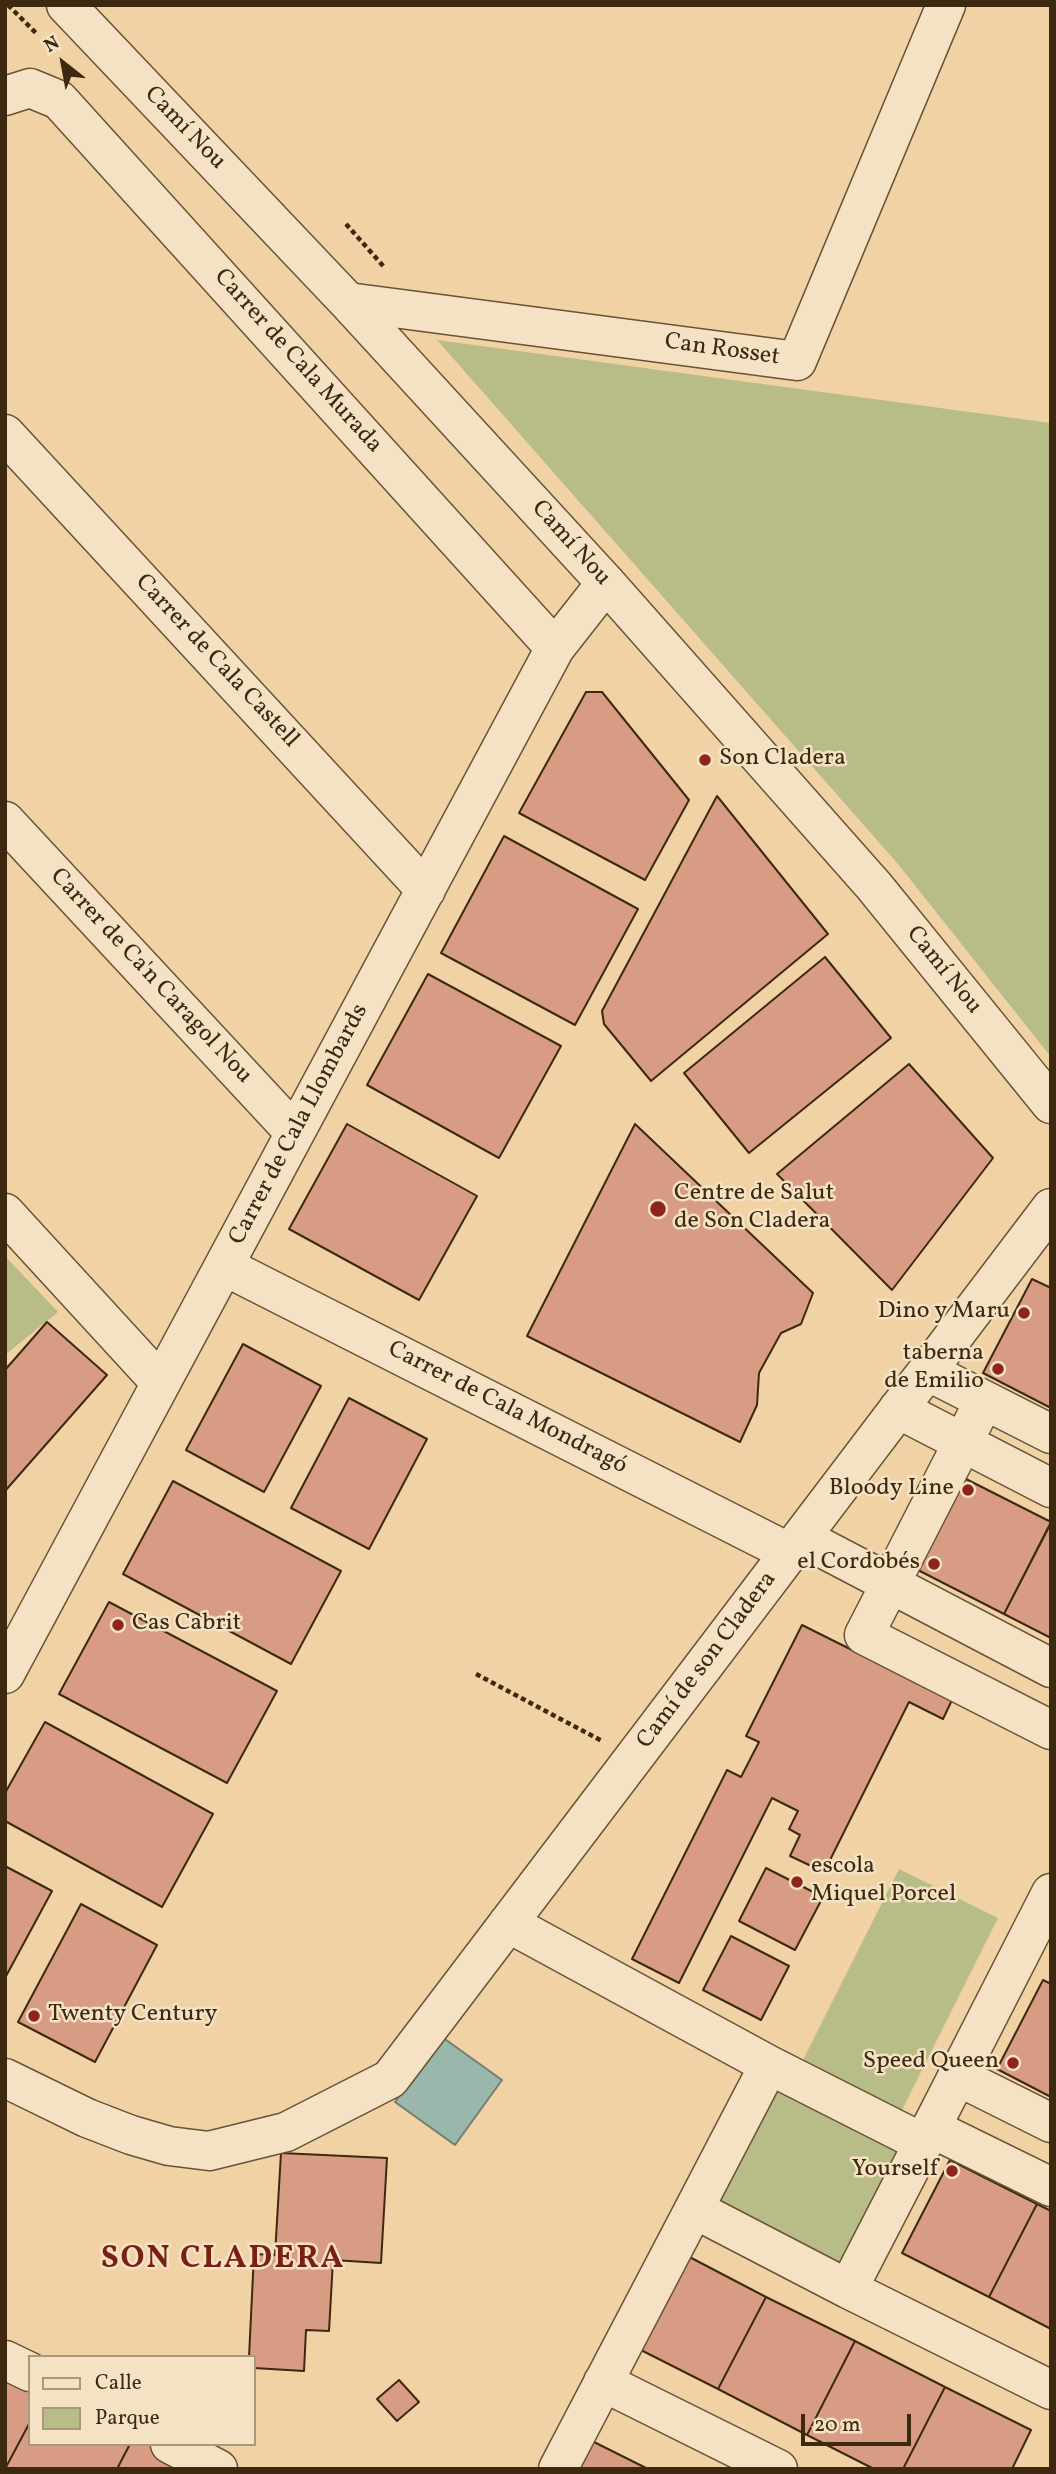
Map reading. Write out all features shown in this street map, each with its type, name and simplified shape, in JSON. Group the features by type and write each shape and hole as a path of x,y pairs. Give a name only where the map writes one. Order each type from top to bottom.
{"street":[{"name":"Camí Nou","path":"66,5 348,302 606,583 874,886 1051,1104"},
{"name":"Can Rosset","path":"348,302 797,361 946,5"},
{"name":"Carrer de Cala Murada","path":"18,92 59,100 555,648"},
{"name":"Carrer de Cala Castell","path":"5,434 426,890"},
{"name":"Carrer de Cala Llombards","path":"5,1674 159,1381 224,1266 555,648 606,583"},
{"name":"Carrer de Ca'n Caragol Nou","path":"5,821 295,1133"},
{"name":"Camí de son Cladera","path":"5,2078 87,2118 131,2135 188,2150 209,2151 286,2132 390,2079 1051,1208"},
{"path":"5,1213 159,1381"},
{"name":"Carrer de Cala Mondragó","path":"224,1266 796,1545 890,1585 1051,1668"},
{"path":"927,1371 1051,1434"},
{"path":"984,1401 864,1635 1051,1730"},
{"path":"898,1409 1051,1488"},
{"path":"848,2288 1051,1893"},
{"path":"508,1923 769,2065 927,2136 1051,2187"},
{"path":"558,2469 769,2065"},
{"path":"957,2076 1051,2123"},
{"path":"694,2209 1051,2390"},
{"path":"5,2360 28,2371"},
{"path":"603,2382 778,2469"},
{"path":"174,2446 218,2469"}],"path":[{"path":"476,1674 634,1758"}],"green space":[{"path":"437,340 1051,423 1051,1057 898,864"},
{"path":"5,1256 58,1312 5,1355"},
{"path":"899,1869 998,1918 900,2114 801,2064"},
{"path":"769,2065 923,2143 848,2289 694,2209"}],"shaded area":[{"path":"442,2037 502,2080 455,2145 395,2102"}],"building":[{"path":"586,692 602,692 689,800 645,880 519,813"},
{"path":"717,796 828,934 651,1081 604,1024 602,1011"},
{"path":"504,836 638,909 575,1025 441,953"},
{"path":"825,957 891,1038 749,1153 684,1073"},
{"path":"428,974 561,1046 499,1158 367,1085"},
{"path":"909,1064 993,1158 892,1290 777,1174"},
{"path":"347,1124 477,1196 419,1300 289,1229"},
{"name":"Centre de Salut de Son Cladera","path":"635,1124 813,1293 801,1324 781,1333 759,1373 757,1405 740,1442 527,1336"},
{"path":"1032,1279 1051,1288 1051,1408 983,1373"},
{"path":"47,1322 107,1375 5,1491 5,1370"},
{"path":"243,1344 321,1386 264,1492 186,1450"},
{"path":"349,1398 427,1439 369,1549 291,1508"},
{"path":"962,1477 1051,1522 1004,1614 914,1568"},
{"path":"173,1481 341,1571 291,1664 123,1574"},
{"path":"1051,1523 1051,1638 1004,1614"},
{"path":"109,1602 277,1691 227,1783 59,1694"},
{"path":"802,1625 952,1700 943,1719 909,1702 824,1872 790,1856 800,1835 789,1829 798,1811 772,1798 679,1983 632,1959 727,1770 741,1777 759,1742 746,1736"},
{"path":"45,1722 213,1814 162,1907 5,1821 5,1793"},
{"path":"5,1866 52,1891 5,1978"},
{"path":"766,1868 823,1897 795,1950 739,1921"},
{"path":"81,1904 157,1945 95,2062 18,2022"},
{"path":"731,1936 789,1966 761,2020 703,1990"},
{"path":"1043,1980 1051,1984 1051,2097 997,2069"},
{"path":"281,2153 387,2158 381,2263 333,2260 329,2331 306,2330 304,2371 256,2368 256,2355 249,2355 254,2254 275,2255"},
{"path":"950,2160 1037,2204 989,2297 902,2253"},
{"path":"1037,2204 1051,2211 1051,2329 989,2297"},
{"path":"678,2251 766,2297 718,2389 631,2345"},
{"path":"766,2297 855,2341 807,2435 718,2389"},
{"path":"855,2341 945,2387 903,2469 874,2469 807,2435"},
{"path":"5,2370 28,2382 28,2426 5,2469"},
{"path":"399,2380 419,2402 397,2421 377,2399"},
{"path":"945,2387 1031,2430 1012,2469 903,2469"},
{"path":"28,2426 28,2446 129,2446 117,2469 5,2469"},
{"path":"584,2437 648,2469 568,2469"},
{"path":"129,2446 155,2446 200,2469 117,2469"}],"place":[{"name":"Son Cladera","path":"705,760"},
{"name":"Centre de Salut de Son Cladera","path":"658,1209"},
{"name":"Dino y Maru","path":"1024,1313"},
{"name":"taberna de Emilio","path":"998,1369"},
{"name":"Bloody Line","path":"968,1490"},
{"name":"el Cordobés","path":"934,1564"},
{"name":"Cas Cabrit","path":"118,1625"},
{"name":"escola Miquel Porcel","path":"797,1882"},
{"name":"Twenty Century","path":"34,2016"},
{"name":"Speed Queen","path":"1013,2063"},
{"name":"Yourself","path":"952,2171"}],"district":[{"name":"SON CLADERA","path":"223,2261"}]}
